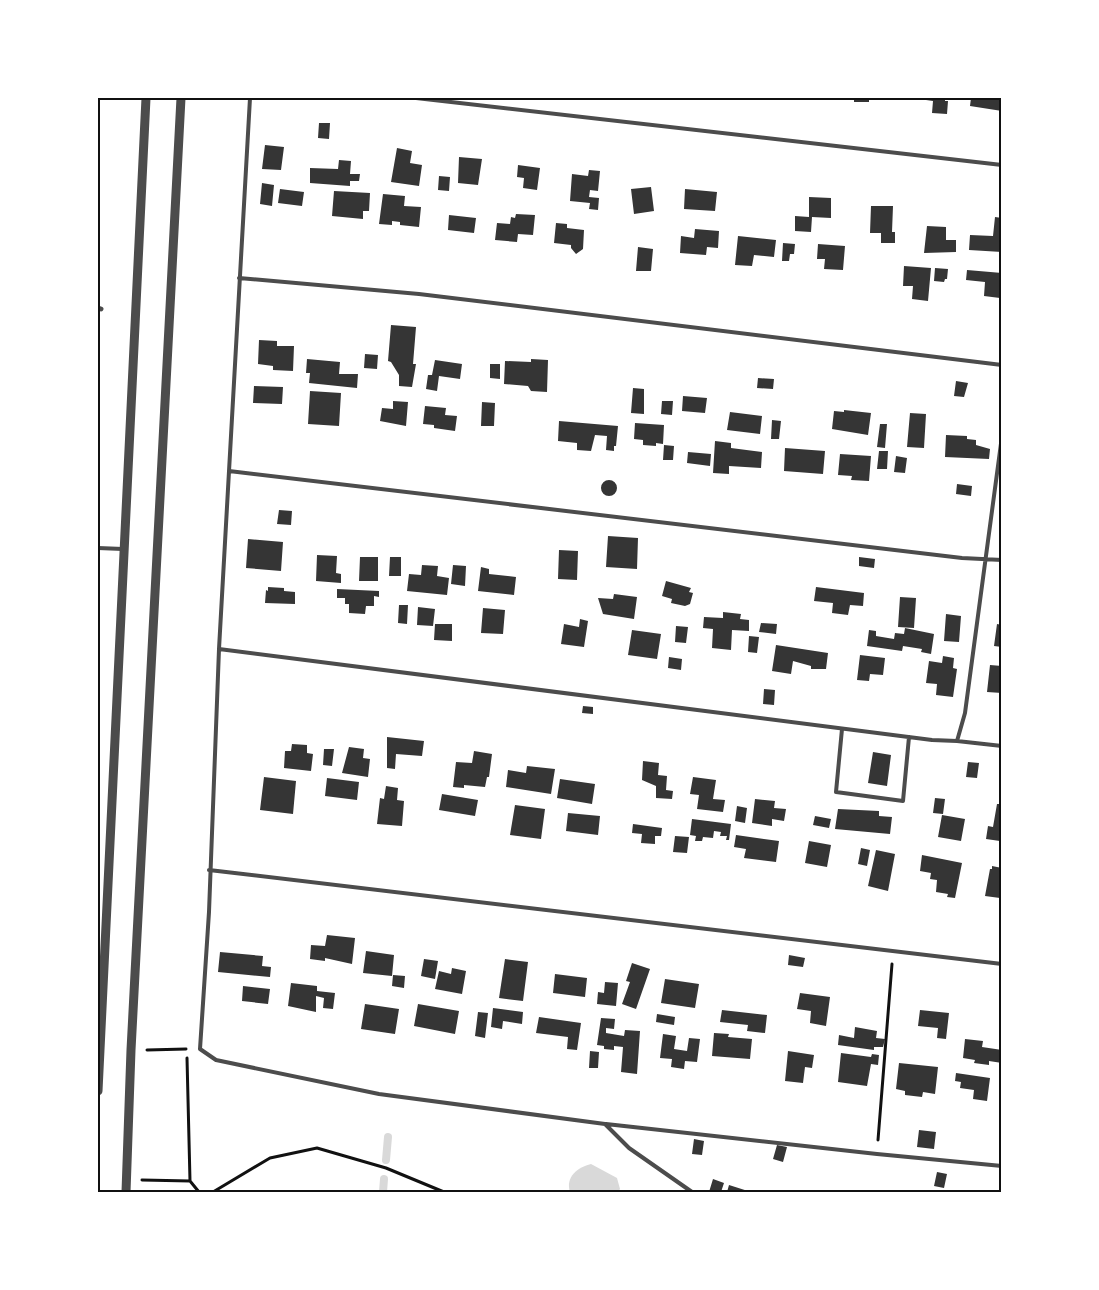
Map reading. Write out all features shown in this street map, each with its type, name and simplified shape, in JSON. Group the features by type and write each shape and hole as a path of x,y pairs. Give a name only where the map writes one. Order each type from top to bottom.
{"street":[{"path":"98,1091 146,98"},
{"path":"126,1192 131,1050 181,98"}],"lane":[{"path":"250,98 219,649 200,1049 216,1060 380,1094 605,1124 1002,1166"},
{"path":"416,98 1002,165"},
{"path":"239,278 420,294 1002,364"},
{"path":"957,741 965,713 1002,436"},
{"path":"229,471 952,557 1002,560"},
{"path":"98,548 124,549"},
{"path":"219,649 842,729 1002,746"},
{"path":"842,729 836,792 903,801 909,737"},
{"path":"209,870 1002,964"},
{"path":"605,1124 629,1148 692,1192"}],"path":[{"path":"877,1154 893,951"},
{"path":"187,1049 190,1181 199,1192"},
{"path":"131,1050 200,1049"},
{"path":"213,1192 270,1158 317,1148 386,1168 444,1192"},
{"path":"126,1179 190,1181"}],"shaded area":[{"path":"591,1164 617,1178 620,1189 618,1192 570,1192 569,1182 571,1177 577,1170"}],"building":[{"path":"854,98 869,98 869,102 854,102"},
{"path":"912,98 945,98 945,101 948,101 947,114 932,113 933,101"},
{"path":"971,98 1002,98 1002,111 970,106"},
{"path":"319,123 330,123 329,139 318,138"},
{"path":"265,145 284,147 281,170 262,169"},
{"path":"397,148 412,151 410,163 422,165 419,186 391,182"},
{"path":"459,157 482,159 478,185 458,183"},
{"path":"339,160 351,161 350,174 360,174 359,181 350,181 350,186 310,183 310,168 338,169"},
{"path":"518,165 540,168 537,190 523,188 524,178 517,177"},
{"path":"589,170 600,171 598,191 590,190 589,197 599,198 598,210 589,209 590,203 570,201 572,174 588,176"},
{"path":"439,176 450,177 449,191 438,190"},
{"path":"262,183 274,185 272,206 260,204"},
{"path":"651,187 654,211 634,214 631,189"},
{"path":"280,189 304,192 302,206 278,203"},
{"path":"685,189 717,192 715,211 684,209"},
{"path":"334,191 370,193 369,211 363,211 363,219 332,216"},
{"path":"383,194 405,196 404,206 421,207 419,227 400,225 400,222 392,221 392,225 379,224"},
{"path":"809,197 831,198 831,218 812,217 811,232 795,231 795,216 809,217"},
{"path":"871,206 893,206 892,232 895,232 895,243 881,243 881,233 870,233"},
{"path":"516,214 535,215 533,235 518,234 517,242 495,240 497,223 510,224 511,217 515,218"},
{"path":"449,215 476,218 474,233 448,230"},
{"path":"995,217 1002,218 1002,252 969,250 970,235 993,236"},
{"path":"556,223 567,224 567,228 584,230 583,249 576,254 571,245 554,243"},
{"path":"927,226 946,227 946,240 956,240 956,252 924,253"},
{"path":"695,229 719,231 718,248 707,247 706,255 680,253 681,236 694,238"},
{"path":"738,236 776,240 774,257 754,255 752,266 735,265"},
{"path":"783,243 795,244 794,254 790,254 789,261 782,261"},
{"path":"818,244 845,246 843,270 824,269 825,259 817,259"},
{"path":"638,247 653,249 651,271 636,271"},
{"path":"904,266 931,268 928,301 912,299 913,286 903,286"},
{"path":"935,268 948,269 947,279 944,282 934,281"},
{"path":"967,270 1002,273 1000,298 984,296 985,282 966,280"},
{"path":"391,325 416,327 413,364 416,364 412,387 399,386 399,375 391,362 388,361"},
{"path":"259,340 277,341 277,346 294,346 293,371 273,370 273,366 258,364"},
{"path":"365,354 378,355 377,369 364,368"},
{"path":"307,359 340,362 339,374 358,374 357,388 309,383 310,373 306,373"},
{"path":"531,359 548,360 547,392 531,391 528,386 504,384 505,361 531,362"},
{"path":"435,360 462,364 460,379 439,376 437,391 426,389 428,375 432,375"},
{"path":"490,364 500,364 500,379 490,378"},
{"path":"758,378 774,379 773,389 757,388"},
{"path":"956,381 968,383 964,397 954,396"},
{"path":"254,386 283,387 282,404 253,403"},
{"path":"633,388 644,389 644,414 631,413"},
{"path":"310,391 341,393 339,426 308,424"},
{"path":"683,396 707,398 705,413 682,411"},
{"path":"393,401 408,402 406,426 380,421 382,408 393,409"},
{"path":"662,401 673,401 672,415 661,414"},
{"path":"482,402 495,403 494,426 481,426"},
{"path":"425,406 446,408 445,415 457,416 455,431 434,428 434,425 423,424"},
{"path":"844,410 871,413 868,435 832,429 834,411 844,412"},
{"path":"730,412 762,416 760,434 727,430"},
{"path":"910,413 926,414 924,448 907,447"},
{"path":"772,420 781,421 779,439 771,439"},
{"path":"559,421 618,426 614,451 606,450 607,436 595,435 591,451 577,450 577,443 558,441"},
{"path":"635,423 664,425 663,444 656,443 656,446 643,445 643,440 634,439"},
{"path":"880,424 887,424 885,448 877,447"},
{"path":"946,435 967,436 967,439 976,440 976,445 990,449 989,459 945,457"},
{"path":"715,441 731,443 731,448 762,452 761,468 729,466 729,474 713,473"},
{"path":"664,445 674,446 673,460 663,460"},
{"path":"785,448 825,451 823,474 784,471"},
{"path":"879,451 888,451 887,469 877,469"},
{"path":"688,452 711,454 710,466 687,463"},
{"path":"840,454 871,456 869,481 851,480 852,476 838,475"},
{"path":"896,456 907,458 905,473 894,472"},
{"path":"609,480 615,482 617,488 615,494 609,496 603,494 601,488 603,482"},
{"path":"957,484 972,486 971,496 956,494"},
{"path":"279,510 292,511 291,525 277,524"},
{"path":"608,536 638,538 637,569 606,567"},
{"path":"248,539 283,542 281,571 246,568"},
{"path":"559,550 578,551 577,580 558,579"},
{"path":"317,555 337,556 336,573 341,574 341,583 316,581"},
{"path":"360,557 378,557 378,581 359,581"},
{"path":"390,557 401,557 401,576 389,576"},
{"path":"859,557 875,559 874,568 859,566"},
{"path":"422,565 438,566 437,576 449,578 447,595 407,591 409,574 421,575"},
{"path":"453,565 466,566 465,586 451,584"},
{"path":"481,567 489,569 489,574 516,577 514,595 478,591"},
{"path":"666,581 691,588 689,592 693,593 690,604 685,606 671,603 672,599 662,596"},
{"path":"268,587 284,588 284,591 295,592 295,604 265,603"},
{"path":"816,587 864,593 863,606 850,605 848,615 832,613 833,603 814,601"},
{"path":"337,589 379,591 379,597 374,596 374,606 366,606 365,614 349,613 349,604 345,604 345,598 337,598"},
{"path":"614,594 637,597 634,619 603,614 598,598 613,599"},
{"path":"900,597 916,598 914,628 898,627"},
{"path":"399,605 408,605 407,624 398,623"},
{"path":"418,607 435,609 433,626 417,625"},
{"path":"483,608 505,610 503,634 481,633"},
{"path":"723,612 741,614 740,619 749,620 749,631 732,630 731,650 712,648 713,629 703,628 704,617 723,618"},
{"path":"946,614 961,616 959,642 944,641"},
{"path":"580,619 588,621 584,647 561,644 564,624 579,627"},
{"path":"761,623 777,624 776,634 759,632"},
{"path":"435,624 452,624 452,641 434,640"},
{"path":"997,624 1002,625 1002,647 994,646"},
{"path":"676,626 688,627 686,643 675,642"},
{"path":"905,628 934,634 931,654 921,652 922,649 903,646 902,651 867,646 869,630 876,631 876,636 894,639 895,633 904,634"},
{"path":"632,630 661,634 657,659 628,655"},
{"path":"749,636 759,637 757,653 748,652"},
{"path":"776,645 828,653 826,669 811,669 811,666 793,661 791,674 772,671"},
{"path":"860,655 885,658 883,675 870,674 869,681 857,680"},
{"path":"943,656 954,658 953,668 957,669 953,697 936,695 937,684 926,683 929,661 942,663"},
{"path":"669,657 682,659 681,670 668,668"},
{"path":"990,665 1002,666 1002,693 987,692"},
{"path":"764,689 775,690 774,705 763,704"},
{"path":"583,706 593,707 593,714 582,713"},
{"path":"387,737 424,741 422,756 396,754 395,769 387,768"},
{"path":"292,744 307,745 307,753 313,754 311,771 284,768 285,751 291,751"},
{"path":"349,747 364,749 363,758 370,759 368,777 342,773"},
{"path":"324,749 334,749 332,766 323,765"},
{"path":"474,751 492,754 489,777 487,777 485,787 464,785 464,788 453,787 456,762 472,763"},
{"path":"873,752 891,755 887,786 868,783"},
{"path":"643,761 659,763 658,775 667,776 666,790 673,791 672,799 656,798 656,786 642,780"},
{"path":"968,762 979,763 977,778 966,777"},
{"path":"527,766 555,769 551,794 506,787 508,770 526,773"},
{"path":"264,777 296,781 293,814 260,810"},
{"path":"693,777 716,780 713,799 725,800 723,812 697,809 699,795 690,794"},
{"path":"327,778 359,782 357,800 325,796"},
{"path":"560,779 595,784 592,804 557,798"},
{"path":"386,786 398,788 397,800 404,801 402,826 377,824 380,798 384,799"},
{"path":"442,794 478,800 475,816 439,810"},
{"path":"935,798 945,799 943,814 933,813"},
{"path":"755,799 775,801 774,808 786,809 784,821 772,819 772,826 752,823"},
{"path":"997,804 1002,804 1002,849 999,848 1000,841 986,839 988,826 993,827"},
{"path":"515,805 545,809 541,839 510,835"},
{"path":"737,806 747,808 745,823 735,821"},
{"path":"838,809 879,811 879,816 892,817 890,834 835,829"},
{"path":"568,813 600,816 598,835 566,831"},
{"path":"942,815 965,819 961,841 938,837"},
{"path":"815,816 831,819 829,828 813,825"},
{"path":"692,819 731,824 729,840 726,840 727,836 720,836 721,832 714,831 713,838 703,837 702,841 695,841 696,836 690,835"},
{"path":"633,824 662,828 661,836 655,836 655,844 641,843 642,834 632,833"},
{"path":"736,835 779,841 776,862 744,858 746,849 734,847"},
{"path":"675,836 689,837 687,853 673,852"},
{"path":"809,841 831,845 827,867 805,863"},
{"path":"861,848 870,850 867,866 858,864"},
{"path":"876,850 895,854 888,891 868,886"},
{"path":"922,855 962,863 955,898 947,897 948,894 936,892 937,880 930,879 931,873 920,871"},
{"path":"992,866 1002,868 1000,898 985,896"},
{"path":"327,935 355,938 352,964 325,958 325,961 310,959 311,945 325,946"},
{"path":"366,951 394,955 392,976 363,973"},
{"path":"220,952 263,956 262,966 271,967 270,977 218,972"},
{"path":"789,955 805,958 803,967 788,965"},
{"path":"424,959 438,961 435,979 421,976"},
{"path":"505,959 528,962 523,1001 499,998"},
{"path":"632,963 650,969 636,1009 622,1004 630,982 626,981"},
{"path":"452,968 466,971 462,994 435,989 439,971 451,974"},
{"path":"555,974 587,978 585,997 553,993"},
{"path":"393,975 405,976 404,988 392,986"},
{"path":"665,979 699,984 695,1008 661,1003"},
{"path":"605,982 618,983 616,1006 597,1004 598,992 604,993"},
{"path":"291,983 317,986 317,991 335,993 333,1009 323,1008 324,998 316,996 316,1012 288,1006"},
{"path":"243,986 270,989 268,1004 242,1001"},
{"path":"800,993 830,997 826,1026 810,1023 811,1011 797,1009"},
{"path":"365,1004 399,1009 395,1034 361,1029"},
{"path":"418,1004 459,1011 455,1034 414,1026"},
{"path":"493,1008 523,1012 522,1024 503,1021 502,1029 491,1027"},
{"path":"722,1010 767,1015 765,1033 747,1031 748,1025 720,1022"},
{"path":"920,1010 949,1013 946,1039 937,1038 938,1028 918,1026"},
{"path":"478,1012 488,1013 485,1038 475,1036"},
{"path":"657,1014 675,1017 674,1025 656,1022"},
{"path":"539,1017 581,1023 577,1050 567,1049 568,1037 536,1033"},
{"path":"601,1018 615,1019 614,1029 606,1028 606,1033 624,1036 625,1030 640,1031 637,1074 621,1072 623,1047 614,1046 614,1050 604,1049 604,1046 597,1045"},
{"path":"855,1027 877,1031 876,1038 885,1039 883,1047 874,1047 874,1050 838,1045 839,1035 854,1038"},
{"path":"714,1033 729,1034 728,1037 752,1039 750,1059 712,1056"},
{"path":"663,1034 676,1036 674,1049 687,1051 689,1038 700,1039 697,1062 685,1061 684,1069 671,1067 672,1059 660,1058"},
{"path":"965,1039 983,1041 982,1047 1002,1050 1002,1063 989,1061 989,1065 974,1063 975,1060 963,1058"},
{"path":"590,1051 599,1052 598,1068 589,1068"},
{"path":"788,1051 814,1055 812,1068 805,1067 803,1083 785,1081"},
{"path":"841,1053 871,1057 872,1054 879,1055 878,1065 871,1064 867,1086 838,1082"},
{"path":"899,1063 938,1067 935,1094 923,1092 922,1097 905,1095 905,1091 896,1089"},
{"path":"956,1073 990,1078 987,1101 973,1099 974,1090 960,1088 961,1082 955,1081"},
{"path":"919,1130 936,1132 934,1149 917,1147"},
{"path":"694,1139 704,1141 702,1155 692,1154"},
{"path":"777,1145 787,1147 783,1162 773,1159"},
{"path":"937,1172 947,1174 944,1188 934,1186"},
{"path":"713,1179 724,1183 721,1192 709,1192"},
{"path":"729,1185 751,1192 727,1192"}],"waterway":[{"path":"386,1160 388,1137"},
{"path":"383,1192 384,1179"}]}
